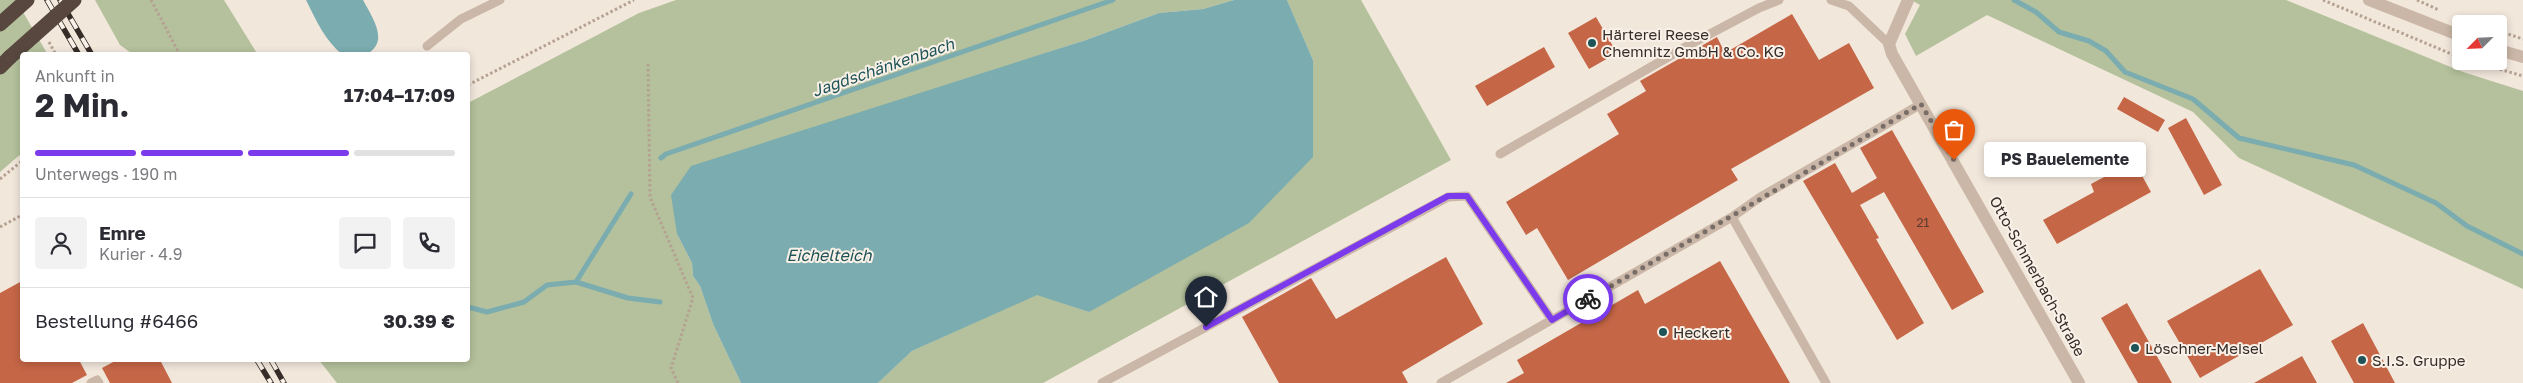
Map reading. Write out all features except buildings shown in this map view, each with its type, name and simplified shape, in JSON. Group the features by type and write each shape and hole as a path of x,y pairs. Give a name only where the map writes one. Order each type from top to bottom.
{"highway":[{"path":"0,24 27,0"},
{"path":"5,62 74,0"}],"street":[{"path":"1889,44 1908,0"},
{"path":"2369,0 2452,32"},
{"name":"Otto-Schmerbach-Straße","path":"1889,44 1892,54 2079,383"},
{"path":"2508,53 2523,57"}],"lane":[{"path":"427,46 461,19 500,0"},
{"path":"1500,154 1689,45 1759,8 1779,0"},
{"path":"1831,0 1849,6 1889,44"},
{"path":"1441,383 1732,217 1759,198 1921,104"},
{"path":"1102,383 1448,196 1467,196 1552,320"},
{"path":"1732,217 1826,383"},
{"path":"91,383 97,380 99,383"}],"path":[{"path":"151,0 178,52"},
{"path":"470,83 634,0"},
{"path":"2323,0 2452,54"},
{"path":"2508,34 2523,39"},
{"path":"648,64 650,197 694,298 671,368 678,383"},
{"path":"2502,70 2523,76"},
{"path":"0,179 20,163"},
{"path":"0,227 20,216"}],"green space":[{"path":"0,0 16,0 46,52 20,52 20,155 0,172"},
{"path":"95,0 224,0 256,52 130,52 120,45"},
{"path":"676,0 1234,0 1203,9 1159,13 1086,40 951,84 677,234 692,263 693,276 700,286 713,324 741,383 337,383 321,362 470,362 470,102 639,13"},
{"path":"1287,0 1361,0 1451,160 1043,383 878,383 912,351 1037,294 1089,312 1313,60"},
{"path":"1911,0 2286,0 2452,68 2452,70 2458,70 2523,91 2523,289 2239,158 2193,112 1987,15 1916,56 1905,34 1920,5"}],"water":[{"path":"306,0 363,0 377,29 377,44 370,52 340,52 326,37"},
{"name":"Eichelteich","path":"1234,0 1287,0 1313,60 1313,157 1249,223 1089,312 1037,295 912,351 878,383 741,383 713,324 700,286 693,276 692,263 677,234 671,195 691,166 1086,40 1159,13 1203,9"}],"waterway":[{"name":"Jagdschänkenbach","path":"661,158 666,154 1113,0"},
{"name":"Jagdschänkenbach","path":"2014,0 2036,12 2059,32 2089,41 2106,51 2125,72 2193,99 2239,138 2354,165 2436,203 2467,226 2523,254"},
{"name":"Jagdschänkenbach","path":"576,282 631,194"},
{"path":"470,308 487,312 524,302 547,285 576,282 628,298 660,302"}],"railway":[{"path":"47,0 77,52"},
{"path":"60,0 90,52"},
{"path":"258,362 271,383"},
{"path":"272,362 284,383"}],"way so far":[{"path":"1588,299 1732,217 1759,198 1921,104 1954,160"}],"place":[{"name":"Härterei Reese Chemnitz GmbH & Co. KG","path":"1592,43"},
{"name":"PS Bauelemente","path":"1954,160"},
{"name":"Heckert","path":"1663,332"},
{"name":"Löschner-Meisel","path":"2135,348"},
{"name":"S.I.S. Gruppe","path":"2362,360"}],"route":[{"path":"1206,327 1448,196 1467,196 1552,320 1588,299"}]}
